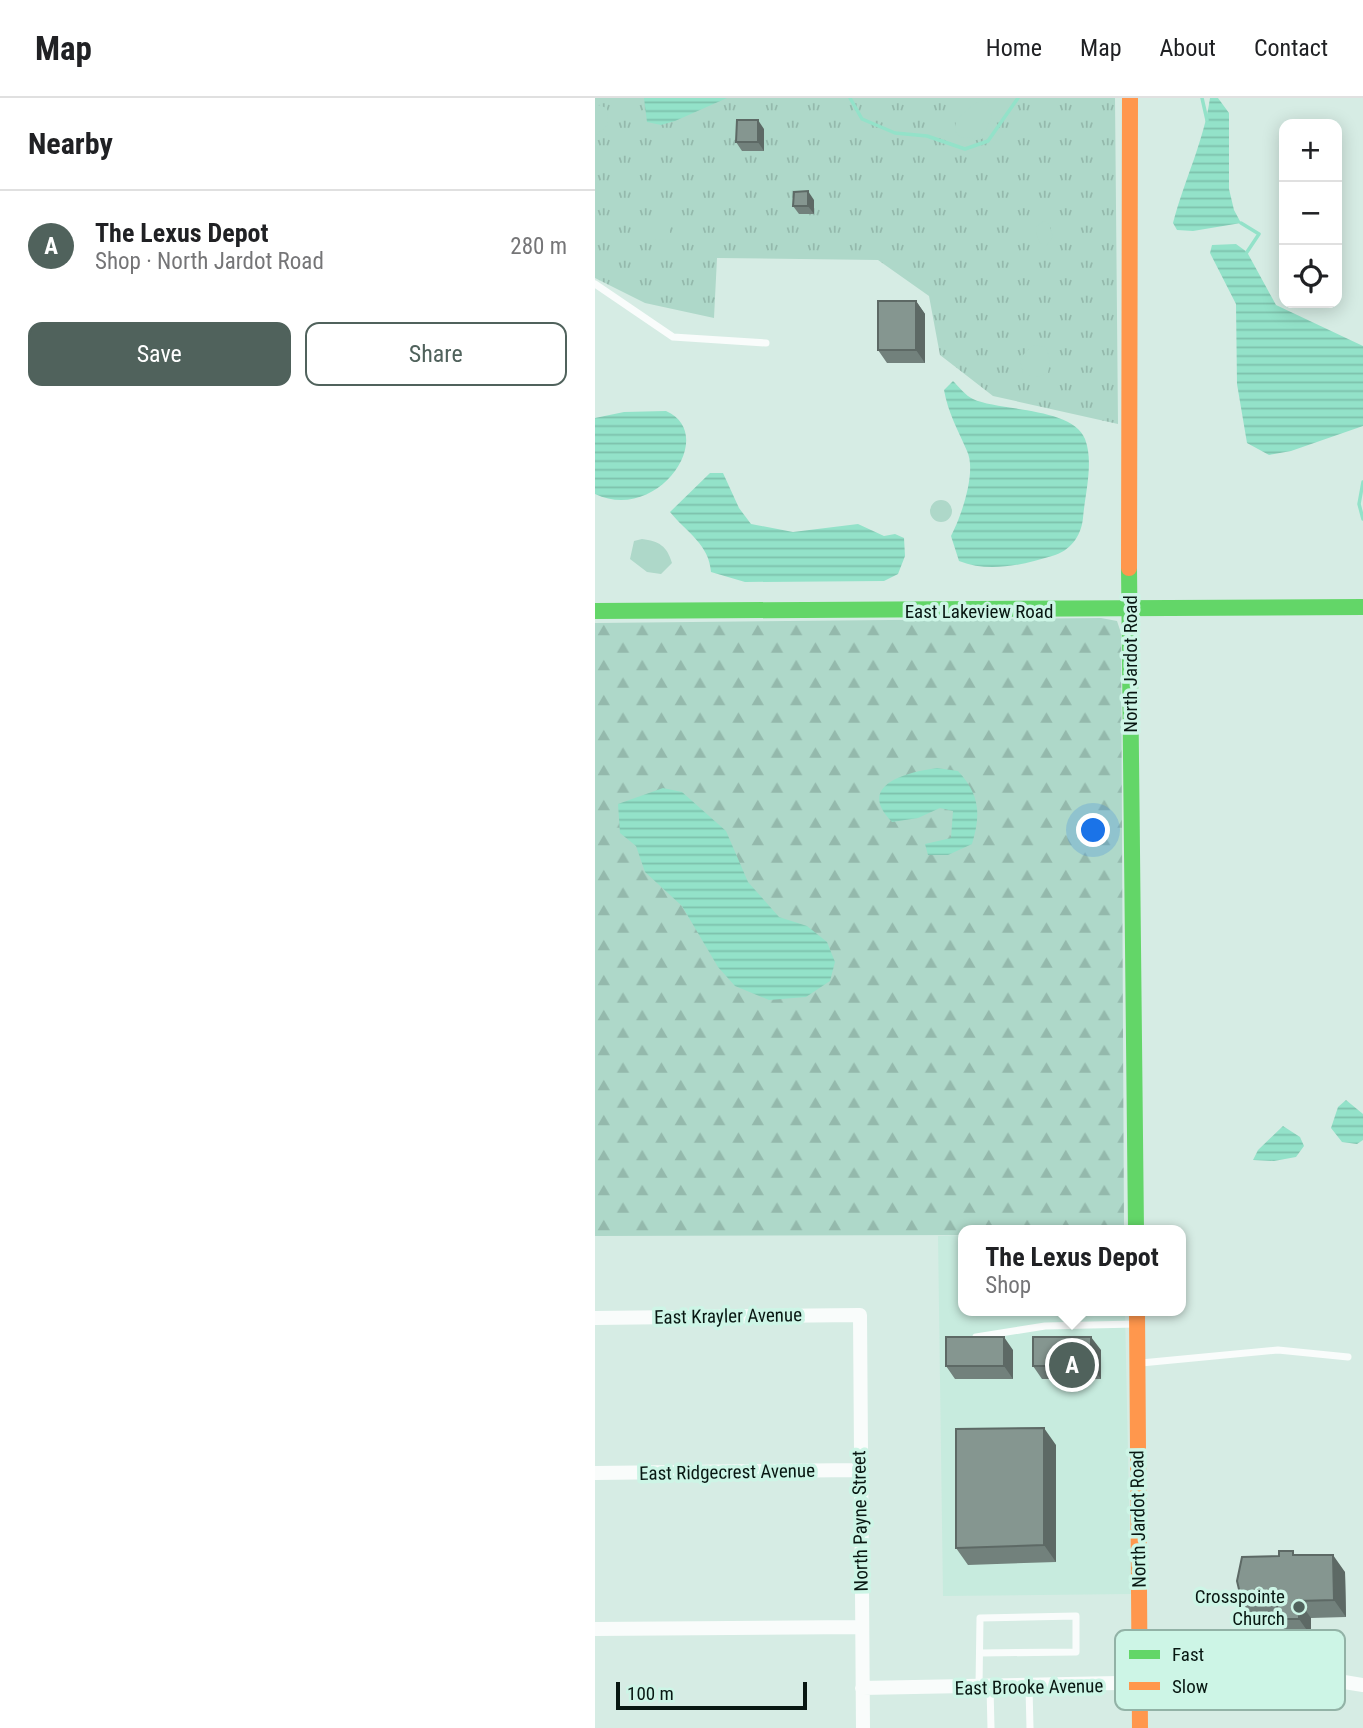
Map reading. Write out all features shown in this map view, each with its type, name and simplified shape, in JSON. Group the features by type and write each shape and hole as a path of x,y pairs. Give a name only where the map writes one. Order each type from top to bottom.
{"street":[{"name":"North Jardot Road","path":"1131,98 1129,610 1136,1225"},
{"name":"East Lakeview Road","path":"595,611 1363,607"},
{"name":"East Krayler Avenue","path":"595,1318 860,1315"},
{"name":"North Payne Street","path":"860,1315 859,1470 863,1728"},
{"name":"North Jardot Road","path":"1137,1317 1139,1630"},
{"name":"East Ridgecrest Avenue","path":"595,1473 859,1470"},
{"path":"595,1629 861,1628"},
{"name":"East Brooke Avenue","path":"1345,1682 1363,1685"},
{"name":"East Brooke Avenue","path":"862,1688 1115,1685"},
{"name":"North Jardot Road","path":"1140,1710 1140,1728"}],"lane":[{"path":"595,284 673,337 766,343"},
{"path":"976,1337 1045,1326 1137,1317"},
{"path":"1136,1364 1278,1350 1348,1357"},
{"path":"980,1653 1076,1652 1076,1616 980,1618 980,1653 991,1728"},
{"path":"1029,1687 1030,1728"}],"shaded area":[{"path":"644,98 727,98 661,125 647,122"},
{"path":"1210,98 1218,98 1229,113 1229,189 1234,210 1241,223 1193,231 1177,230 1173,223 1203,130"},
{"path":"1236,244 1247,252 1279,308 1363,346 1363,426 1291,451 1269,455 1247,443 1237,384 1236,304 1210,253 1212,245"},
{"path":"953,381 973,399 984,403 1051,415 1066,421 1078,429 1085,439 1089,468 1082,525 1073,542 1064,551 1017,565 982,567 959,561 951,536 969,482 970,460 944,390"},
{"path":"666,411 681,422 686,438 683,455 674,472 659,487 640,497 618,500 595,494 595,418 624,412"},
{"path":"710,473 723,473 739,508 751,524 793,532 858,524 884,536 895,534 904,538 905,556 898,574 884,581 745,582 711,572 702,546 670,512"},
{"path":"937,768 958,771 971,788 977,805 977,823 972,844 948,855 928,855 925,844 951,838 953,811 940,808 918,818 892,822 882,809 879,799 882,790 900,777"},
{"path":"663,788 682,792 726,831 748,882 779,917 807,926 827,942 835,962 830,981 806,997 769,1000 735,986 718,967 682,906 645,872 636,846 620,833 618,804"},
{"path":"1346,1100 1363,1114 1363,1140 1357,1144 1342,1142 1331,1128 1338,1107"},
{"path":"1283,1126 1300,1137 1304,1146 1296,1157 1274,1161 1253,1160 1258,1150"},
{"path":"958,1235 958,1316 1125,1316 1131,1594 943,1596 938,1236"}],"green space":[{"path":"595,98 1115,98 1118,424 993,396 940,355 929,296 878,260 717,258 714,318 645,303 595,278"},
{"path":"987,99 992,117 982,139 960,137 955,131 956,120 974,104"},
{"path":"595,104 607,108 608,125 595,136"},
{"path":"653,205 670,205 670,240 653,239"},
{"path":"1044,221 1049,224 1053,237 1046,246 1040,243 1036,233 1037,226"},
{"path":"1033,345 1046,347 1050,360 1048,373 1037,377 1023,375 1020,358"},
{"path":"937,500 945,500 952,507 952,515 945,522 937,522 930,515 930,507"},
{"path":"642,539 658,543 668,552 672,563 661,574 647,572 630,559 634,541"},
{"path":"1101,618 1117,621 1121,633 1124,1225 958,1225 958,1235 595,1236 595,623"}],"building":[{"path":"737,120 758,120 758,142 736,142"},
{"path":"808,191 808,206 793,206 794,192"},
{"path":"878,301 916,301 916,350 878,350"},
{"path":"946,1337 1004,1337 1004,1366 946,1366"},
{"path":"1033,1337 1091,1337 1091,1366 1033,1366"},
{"path":"1044,1428 1044,1545 956,1548 956,1429"},
{"path":"1279,1551 1293,1551 1293,1555 1333,1555 1334,1600 1299,1601 1299,1619 1277,1619 1277,1602 1242,1602 1237,1581 1242,1557 1279,1556"}],"waterway":[{"path":"850,98 862,119 895,133 927,136 965,149 988,141 1018,98"},
{"path":"1202,98 1207,120"},
{"path":"1241,223 1259,234 1247,252"},
{"path":"1363,482 1359,504 1363,519"}],"traffic: fast":[{"path":"1129,568 1136,1225"},
{"path":"595,611 1363,607"}],"traffic: slow":[{"path":"1129,568 1130,98"},
{"path":"1137,1316 1139,1630"},
{"path":"1140,1710 1140,1728"}],"place":[{"name":"The Lexus Depot","path":"1072,1365"},
{"name":"Crosspointe Church","path":"1299,1607"}]}
